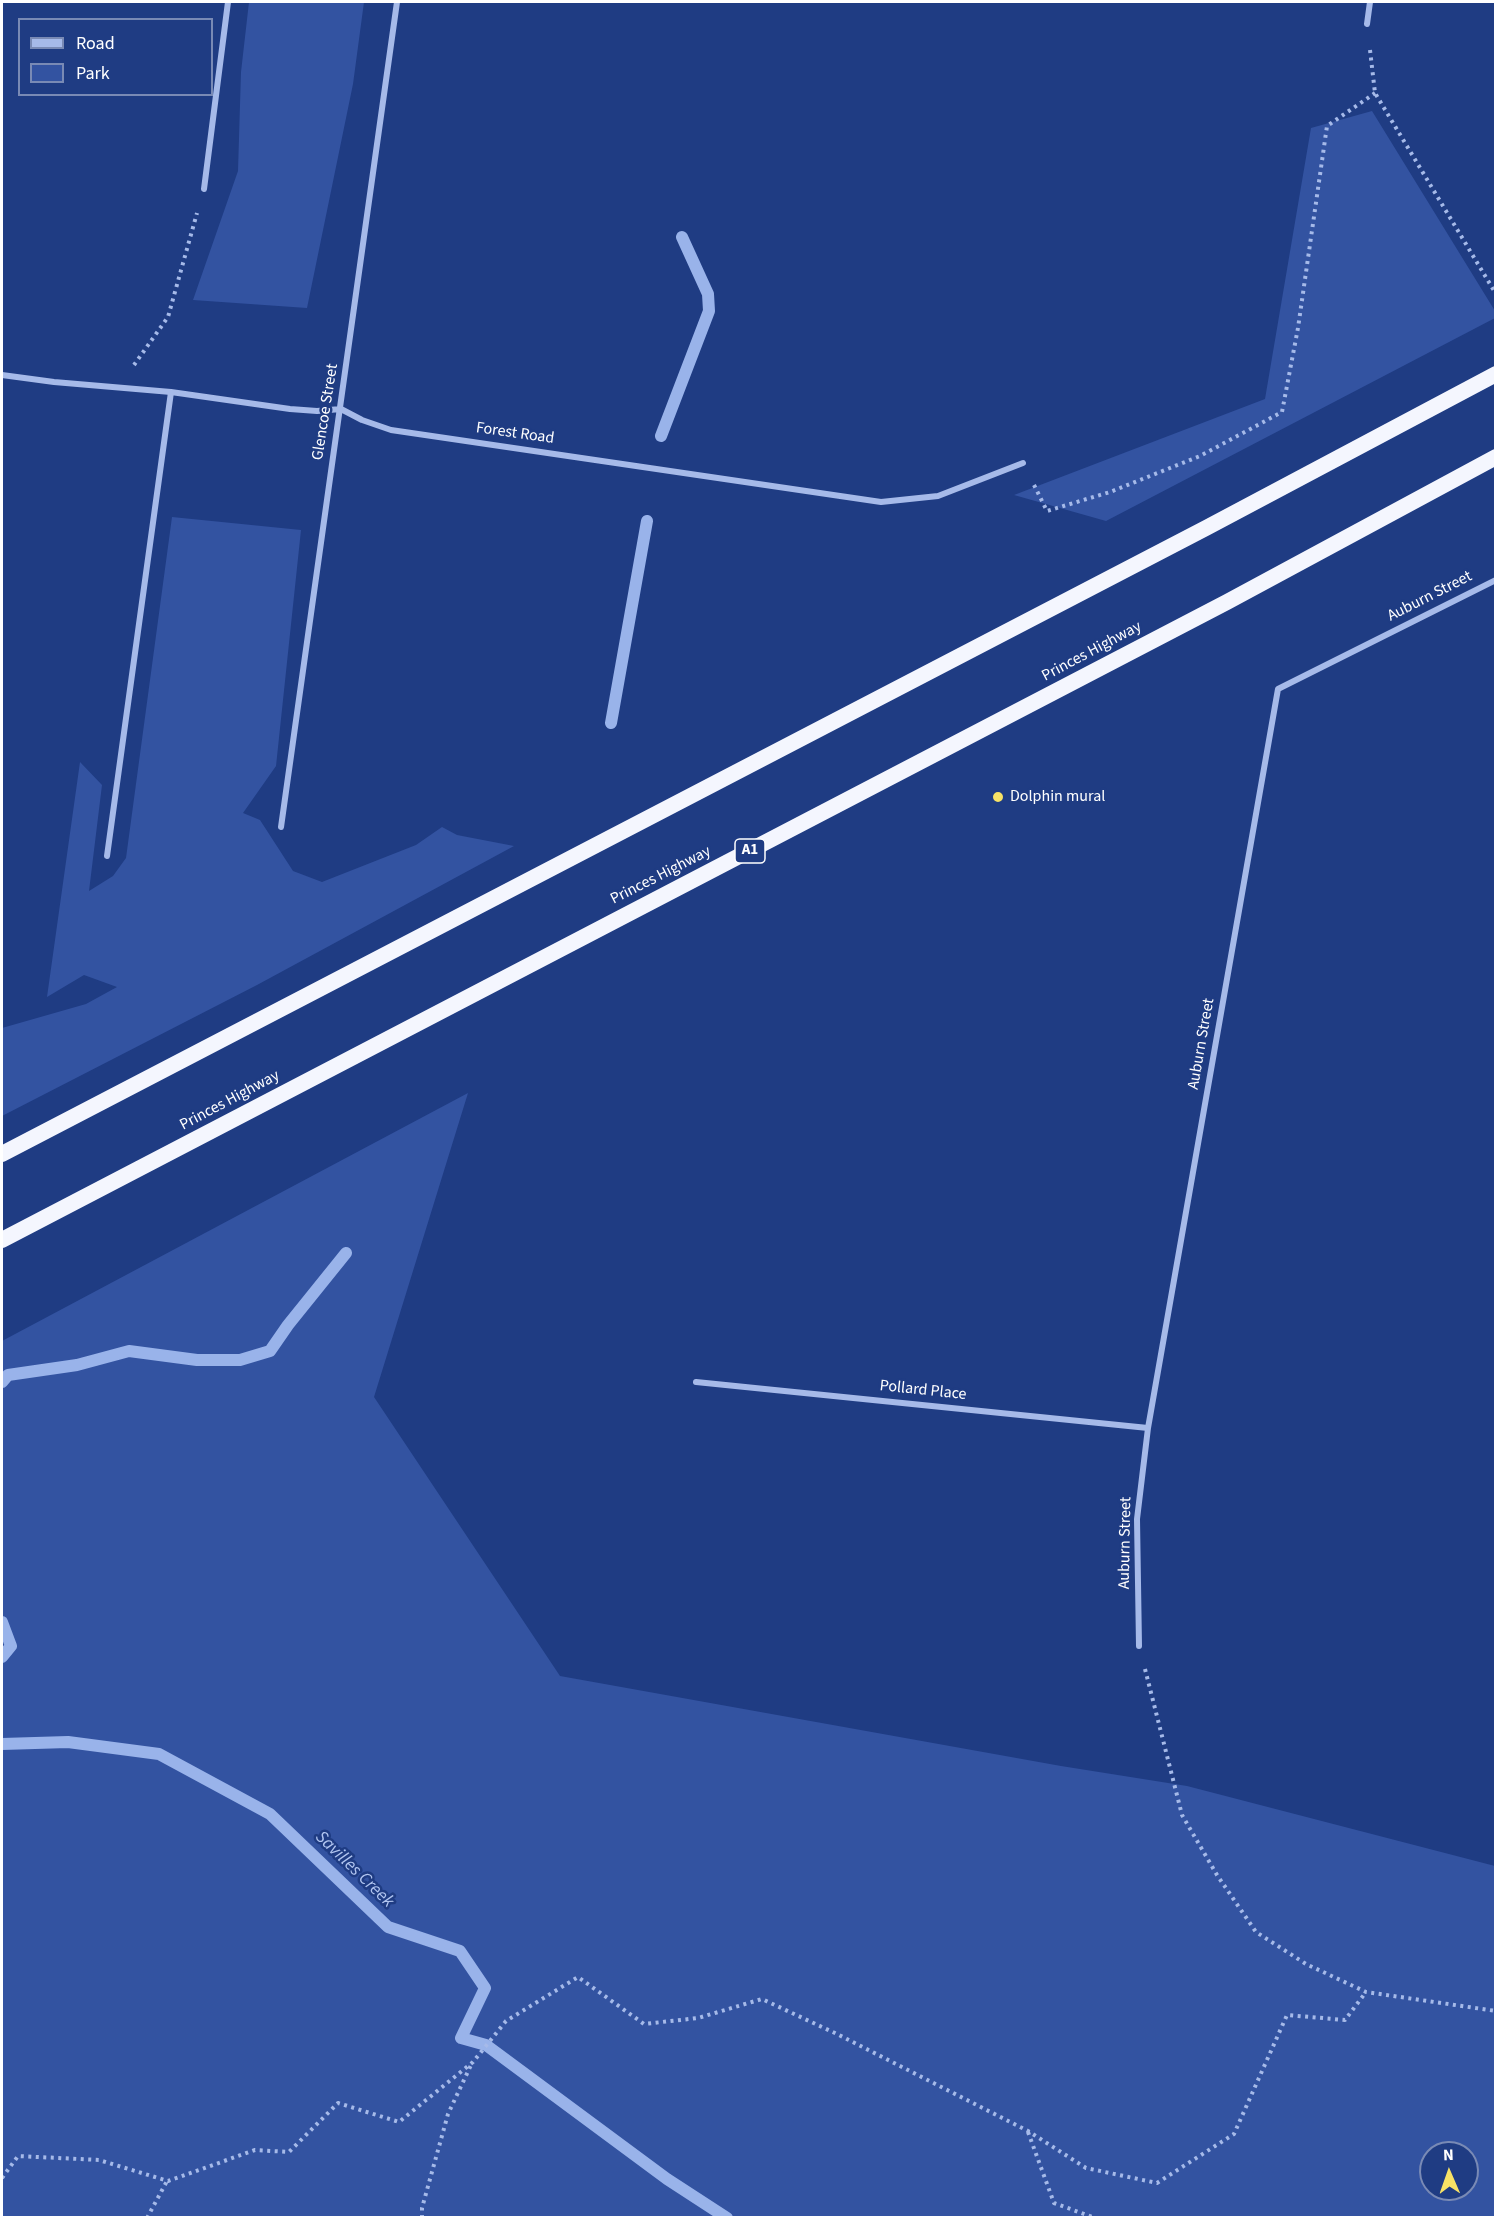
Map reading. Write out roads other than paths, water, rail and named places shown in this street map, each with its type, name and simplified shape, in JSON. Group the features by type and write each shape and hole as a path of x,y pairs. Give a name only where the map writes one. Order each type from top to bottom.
{"highway":[{"path":"2,1155 1206,528 1496,374"},
{"name":"Princes Highway","path":"2,1240 1227,602 1496,457"}],"street":[{"path":"204,189 228,2"},
{"name":"Glencoe Street","path":"281,827 397,2"},
{"path":"1367,24 1370,2"},
{"name":"Forest Road","path":"2,375 171,392 290,409 317,411 341,409 362,420 391,430 881,502 938,496 1023,463"},
{"path":"107,856 171,392"},
{"name":"Auburn Street","path":"1139,1646 1137,1519 1148,1428 1278,689 1496,580"},
{"name":"Pollard Place","path":"696,1382 1148,1428"}],"waterway":[{"path":"661,436 709,311 708,294 682,237"},
{"path":"611,723 647,521"},
{"path":"2,1382 8,1375 77,1365 129,1351 197,1360 240,1360 270,1351 346,1253"},
{"path":"2,1622 11,1646 2,1657"},
{"name":"Savilles Creek","path":"2,1744 68,1742 159,1754 270,1814 388,1927 460,1951 485,1988 461,2038 486,2045 667,2179 727,2218"}],"place":[{"name":"Dolphin mural","path":"998,797"}]}
